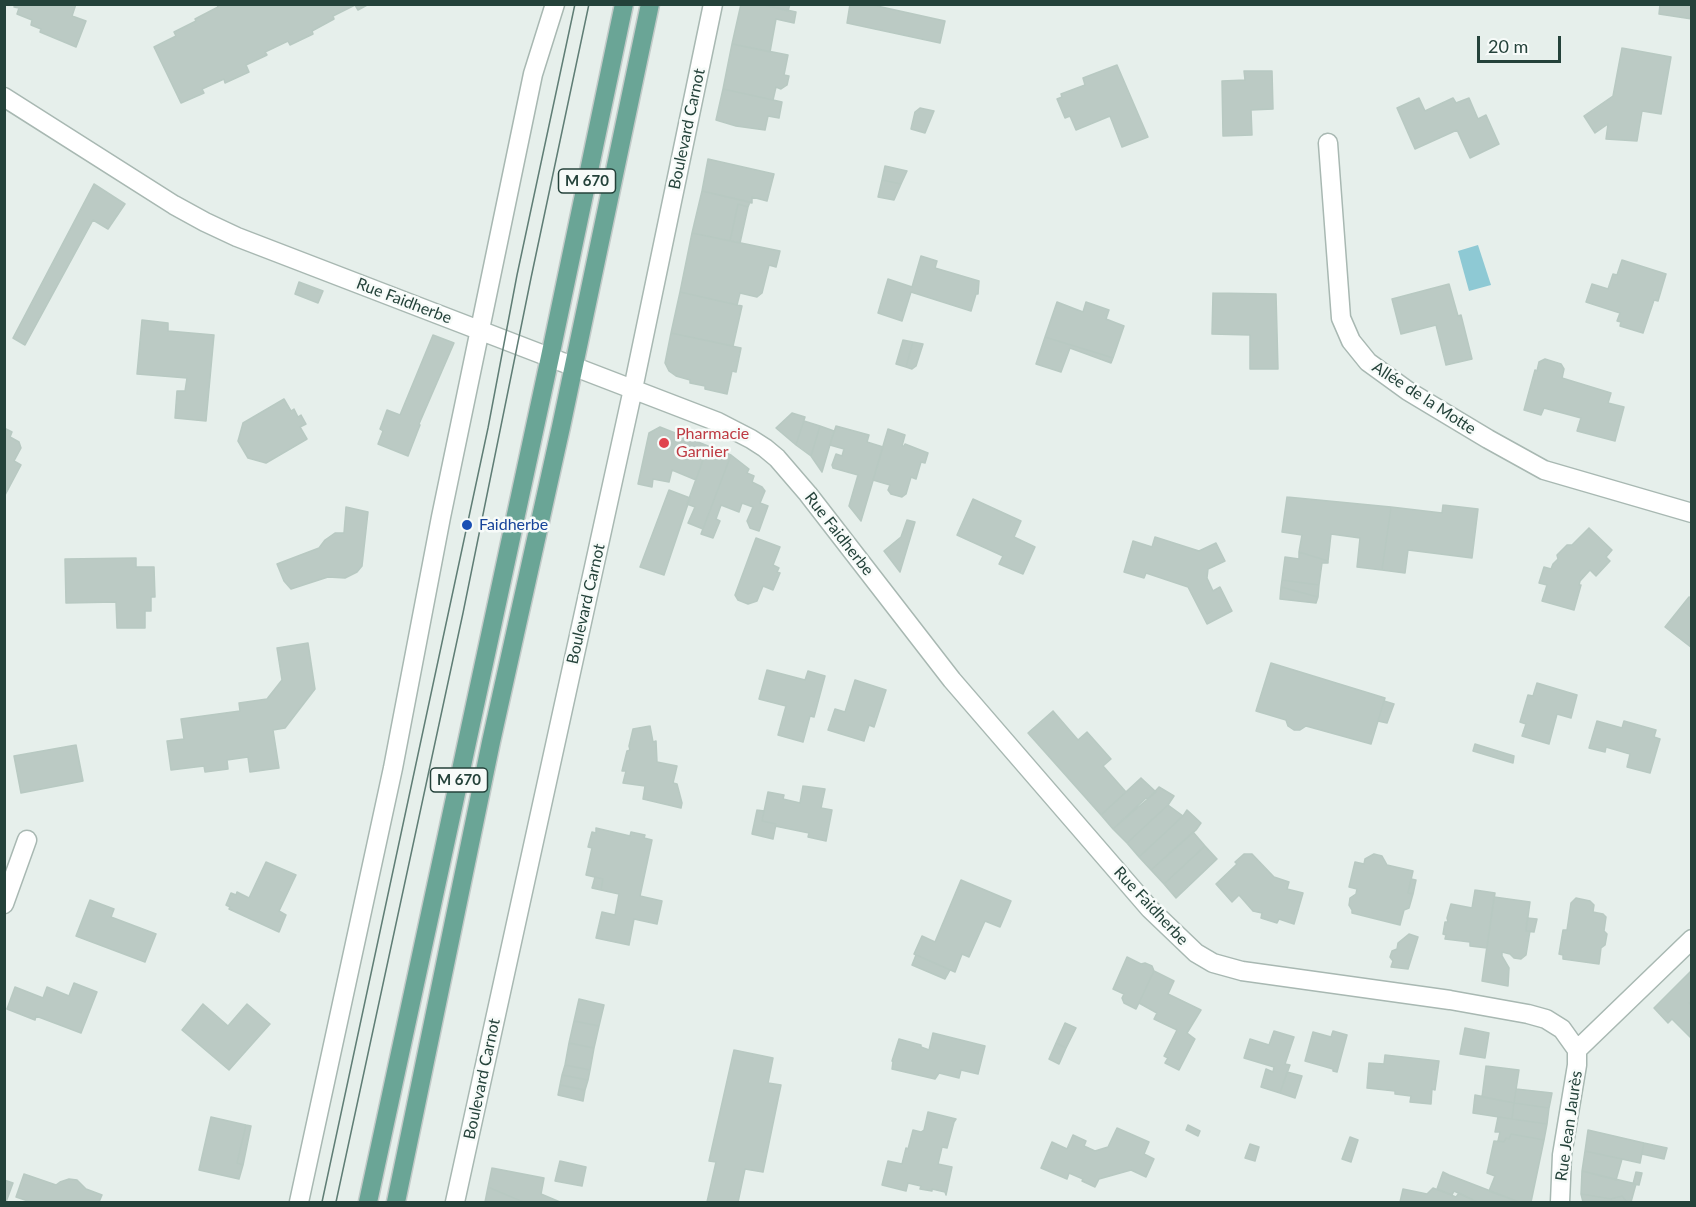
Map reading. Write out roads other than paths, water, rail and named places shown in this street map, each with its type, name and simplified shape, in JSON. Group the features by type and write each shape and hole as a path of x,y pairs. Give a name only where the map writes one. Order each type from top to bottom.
{"main road":[{"name":"M 670","path":"368,1203 624,4"},
{"name":"M 670","path":"396,1203 491,742 574,366 650,4"}],"street":[{"path":"299,1203 393,768 441,517 533,74 555,4"},
{"name":"Boulevard Carnot","path":"455,1203 633,389 713,4"},
{"name":"Rue Faidherbe","path":"4,97 174,205 237,237 633,389 737,431 758,443 777,458 822,511 952,680 1144,901 1196,953 1214,963 1242,971 1450,1000 1528,1014 1546,1019 1562,1029 1577,1050"},
{"name":"Allée de la Motte","path":"1328,143 1341,318 1351,341 1368,362 1408,391 1545,470 1692,513"},
{"path":"4,904 27,840"},
{"path":"1577,1050 1692,939"},
{"name":"Rue Jean Jaurès","path":"1560,1203 1562,1155 1578,1065 1577,1050"}],"water":[{"path":"1478,245 1491,285 1469,291 1458,251"}],"tram line":[{"path":"322,1202 488,428 517,275 575,4"},
{"path":"336,1202 463,613 589,4"}],"place":[{"name":"Pharmacie Garnier","path":"664,443"},
{"name":"Faidherbe","path":"467,525"}]}
